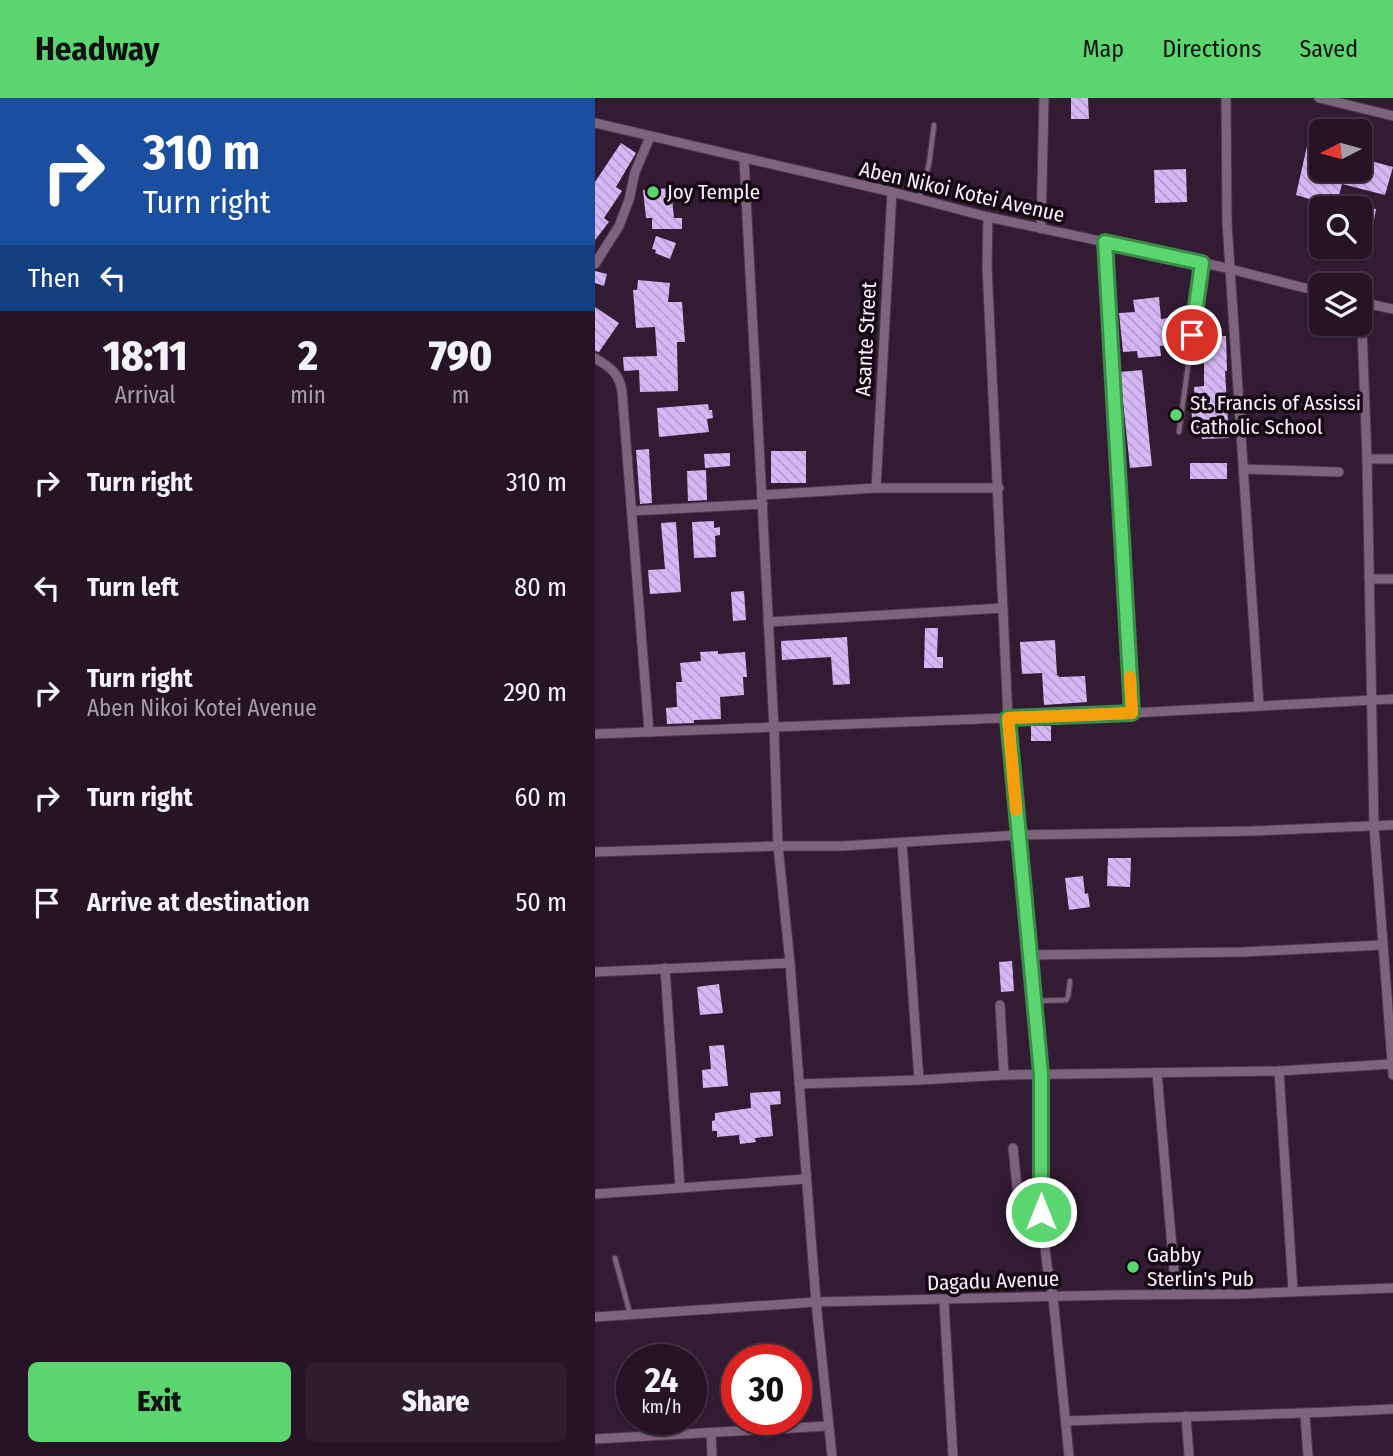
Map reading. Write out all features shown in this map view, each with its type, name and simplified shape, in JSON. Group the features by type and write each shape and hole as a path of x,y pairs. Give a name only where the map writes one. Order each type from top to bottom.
{"street":[{"path":"1041,229 1044,98"},
{"path":"1226,98 1227,223 1259,705"},
{"path":"1319,98 1338,100 1393,116"},
{"name":"Aben Nikoi Kotei Avenue","path":"595,123 988,217 1309,289"},
{"path":"595,264 619,226 629,200 635,172 650,137"},
{"path":"744,159 763,500 778,846 790,963 815,1302 832,1456"},
{"name":"Asante Street","path":"876,488 892,192"},
{"path":"988,217 987,266 1008,718 1041,1074 1041,1212 1053,1297 1069,1456"},
{"path":"1105,242 1132,713"},
{"path":"1372,305 1393,309"},
{"path":"1362,336 1367,458 1374,826 1393,1075"},
{"path":"595,358 611,367 620,377 649,732"},
{"path":"1367,458 1393,459"},
{"path":"1244,469 1339,472"},
{"path":"632,511 876,488 999,488"},
{"path":"1369,579 1393,579"},
{"path":"768,622 1003,608"},
{"path":"595,734 1132,713 1393,699"},
{"path":"595,852 902,843 1019,835 1253,831 1393,825"},
{"path":"902,843 919,1080"},
{"path":"1028,955 1231,952 1383,945"},
{"path":"595,972 790,963"},
{"path":"665,968 680,1188"},
{"path":"1000,1005 1004,1074"},
{"path":"799,1084 1004,1074 1279,1071 1392,1064"},
{"path":"1279,1071 1293,1291"},
{"path":"1157,1073 1176,1294"},
{"path":"1013,1148 1019,1207 1025,1213 1041,1212"},
{"path":"595,1194 806,1179"},
{"name":"Dagadu Avenue","path":"595,1317 815,1302 944,1301 1393,1288"},
{"path":"944,1301 953,1456"},
{"path":"1067,1421 1305,1415 1393,1409"},
{"path":"1305,1415 1308,1456"},
{"path":"1186,1416 1189,1456"},
{"path":"595,1439 828,1426"},
{"path":"711,1433 712,1456"}],"lane":[{"path":"919,199 929,164 934,125"},
{"path":"1179,432 1202,263"},
{"path":"1033,1001 1066,1000 1070,981"},
{"path":"615,1258 630,1315"}],"building":[{"path":"1071,98 1088,98 1089,119 1071,119"},
{"path":"621,143 636,153 616,187 622,191 604,218 609,222 595,240 595,182"},
{"path":"1307,146 1309,182 1372,182 1372,161 1393,167 1385,195 1342,184 1339,196 1309,196 1309,199 1296,195"},
{"path":"1186,169 1187,202 1155,203 1154,170"},
{"path":"671,188 674,218 682,218 682,229 652,229 652,218 646,218 643,190"},
{"path":"1372,208 1376,209 1372,232"},
{"path":"656,236 676,243 670,259 652,249"},
{"path":"595,271 607,274 604,286 595,283"},
{"path":"638,280 670,283 668,302 682,302 685,342 677,342 678,391 640,392 639,370 624,371 623,357 657,356 655,327 636,328 633,290 637,290"},
{"path":"1159,297 1161,319 1169,318 1172,345 1160,346 1161,356 1138,358 1137,351 1123,352 1119,313 1135,312 1133,300"},
{"path":"595,307 619,323 599,352 595,351"},
{"path":"1219,328 1219,336 1226,336 1229,438 1202,439 1201,430 1193,431 1191,404 1195,404 1194,387 1204,386 1204,329"},
{"path":"1142,370 1152,466 1130,468 1120,372"},
{"path":"708,404 713,418 707,419 709,432 659,437 657,408"},
{"path":"649,449 652,503 640,504 636,450"},
{"path":"771,451 806,451 806,483 771,483"},
{"path":"730,453 730,466 705,468 704,454"},
{"path":"1190,463 1227,463 1227,479 1190,479"},
{"path":"706,470 707,500 688,501 687,471"},
{"path":"714,521 714,528 720,527 720,535 715,536 716,557 694,558 692,522"},
{"path":"676,522 681,592 650,594 648,570 665,569 661,523"},
{"path":"744,591 746,620 733,621 731,592"},
{"path":"925,628 938,628 937,657 943,657 943,668 924,668"},
{"path":"847,637 850,684 833,685 831,657 782,660 781,641"},
{"path":"1055,640 1057,675 1085,676 1087,702 1044,705 1042,673 1022,674 1020,642"},
{"path":"718,651 718,654 745,652 747,677 743,677 744,695 720,697 721,719 667,724 666,708 677,707 676,682 682,682 680,663 701,661 700,652"},
{"path":"1031,726 1051,726 1051,741 1031,741"},
{"path":"1108,858 1131,858 1130,887 1107,886"},
{"path":"1083,876 1090,907 1069,910 1065,878"},
{"path":"1012,961 1014,991 1001,992 999,962"},
{"path":"719,984 723,1013 700,1015 697,987"},
{"path":"724,1045 728,1086 703,1088 702,1070 711,1069 709,1046"},
{"path":"780,1091 781,1104 770,1105 773,1136 755,1138 756,1142 740,1144 739,1135 717,1137 717,1131 712,1131 715,1113 751,1108 750,1093"}],"slow traffic":[{"path":"1016,810 1008,718 1132,713 1130,677"}],"place":[{"name":"Joy Temple","path":"653,192"},
{"name":"St. Francis of Assissi Catholic School","path":"1176,415"},
{"name":"Gabby Sterlin's Pub","path":"1133,1267"}],"route":[{"path":"1041,1212 1041,1074 1008,718 1132,713 1105,242 1202,263 1192,335"}]}
